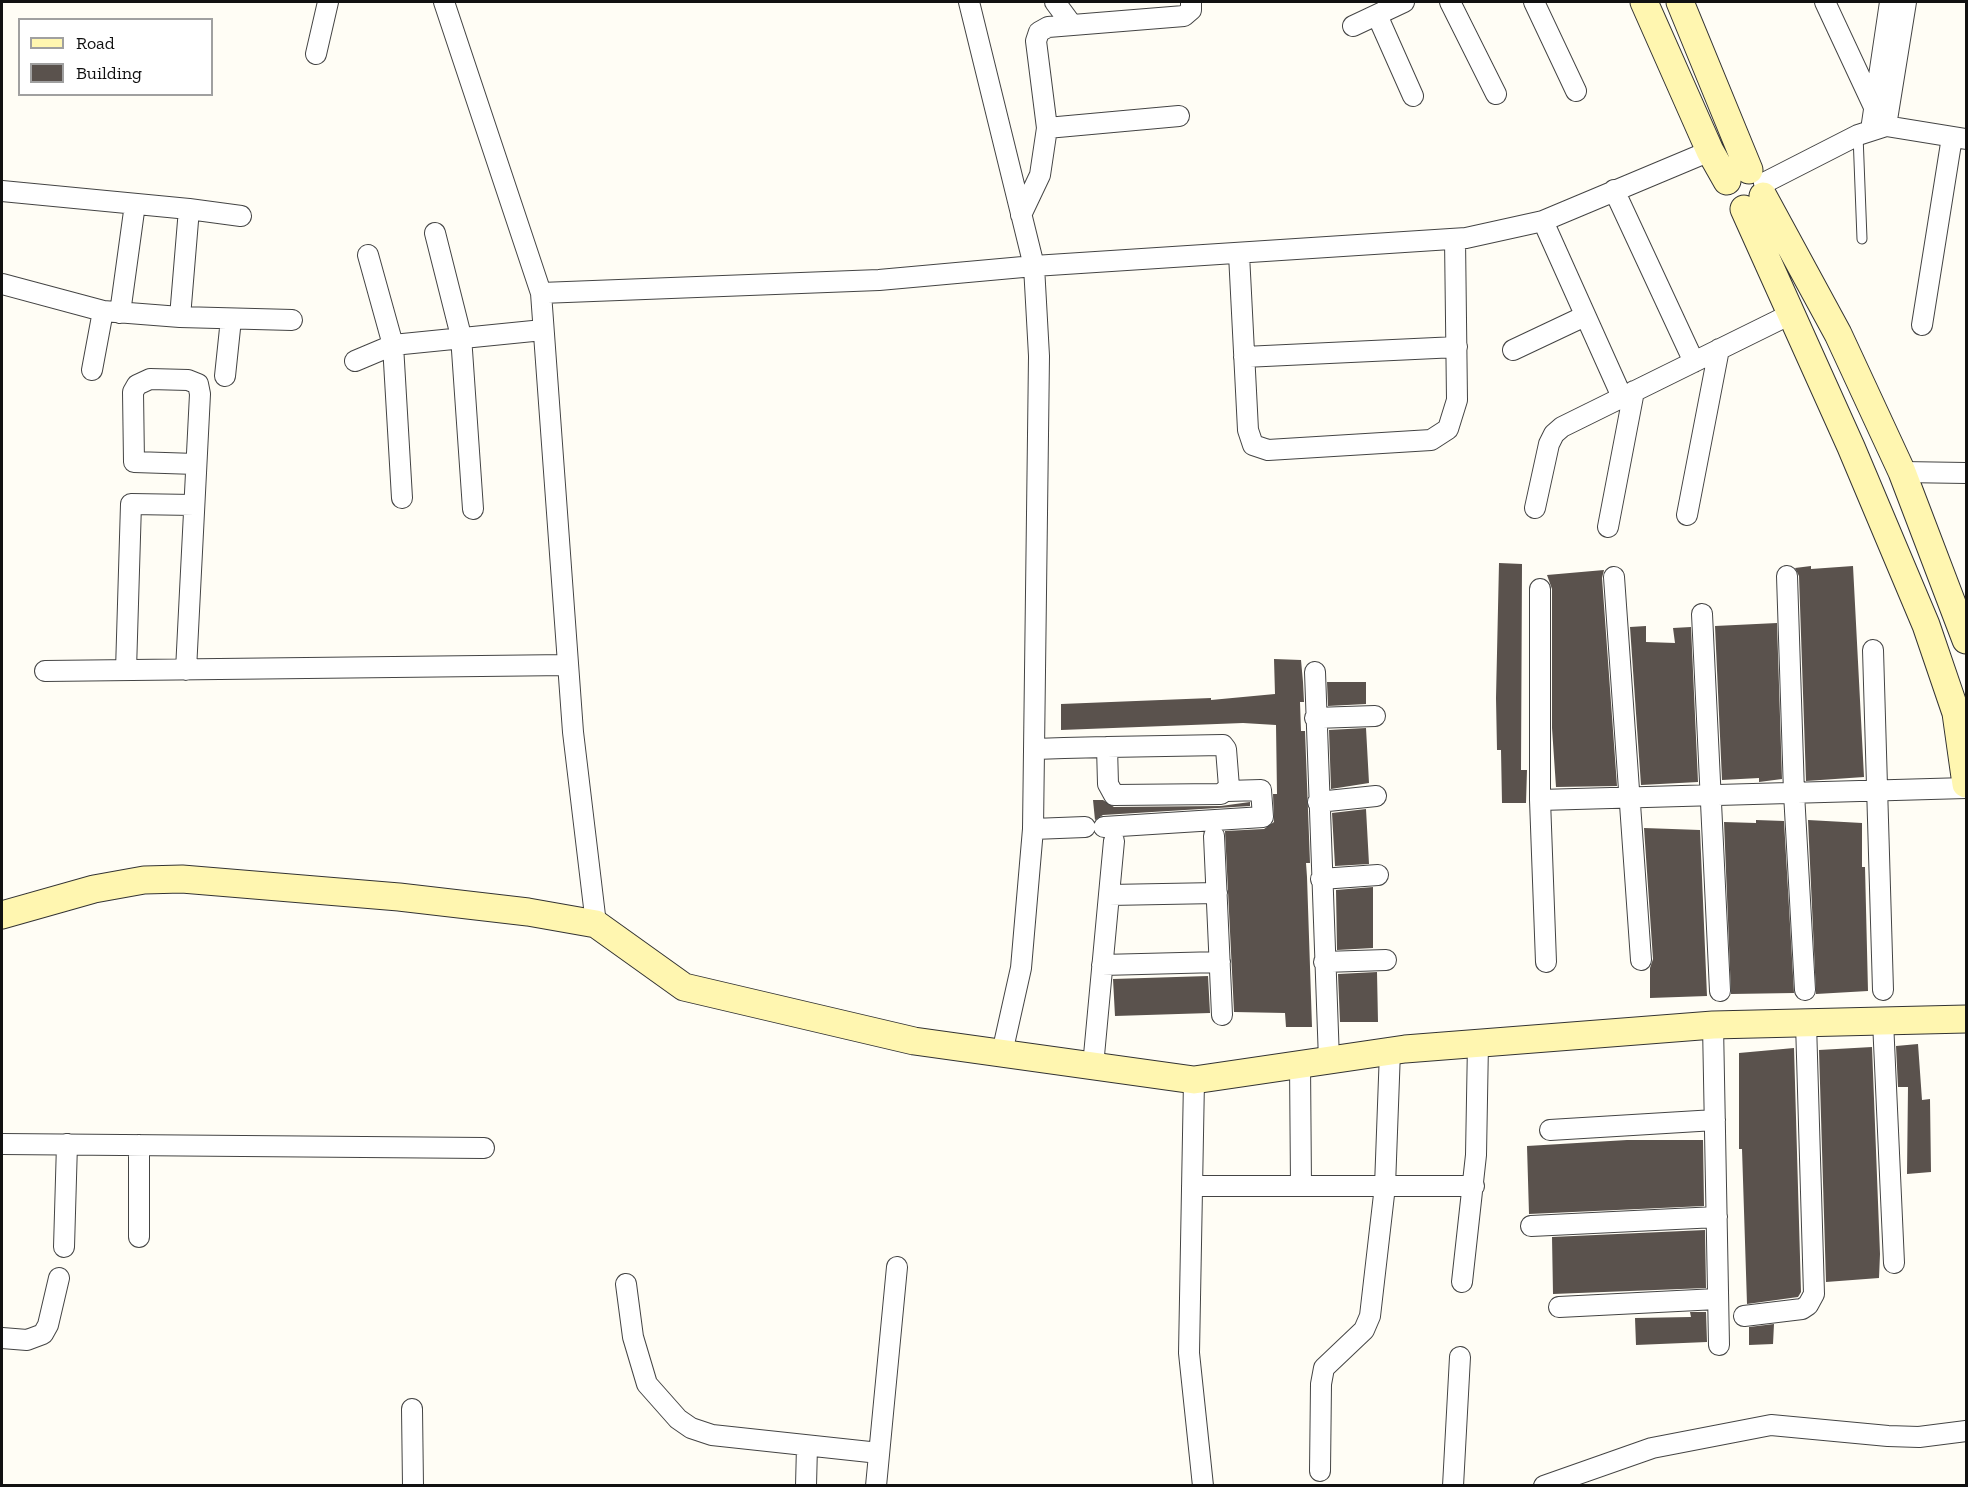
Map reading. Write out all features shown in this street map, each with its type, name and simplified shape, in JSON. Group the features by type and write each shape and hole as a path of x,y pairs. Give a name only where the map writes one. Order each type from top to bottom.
{"street":[{"path":"316,54 328,2"},
{"path":"444,2 541,293 573,732 596,924"},
{"path":"969,2 1034,266 1039,356 1033,829 1021,968 1002,1053"},
{"path":"1055,2 1072,25"},
{"path":"1021,215 1040,175 1047,128 1037,36 1042,29 1184,16 1191,10 1191,2"},
{"path":"1450,2 1496,94"},
{"path":"1534,2 1576,91"},
{"path":"1644,2 1710,151 1749,188 1838,334 1902,472 1966,640"},
{"path":"1540,800 1966,786 1956,713 1926,625 1851,447 1791,314 1749,188 1680,2"},
{"path":"1825,2 1874,107"},
{"path":"1872,130 1890,2"},
{"path":"1872,130 1906,2"},
{"path":"1353,26 1387,7 1413,96"},
{"path":"1047,128 1179,116"},
{"path":"1749,188 1872,130 1959,138 1922,325"},
{"path":"541,293 879,280 1034,266 1455,239 1499,232 1543,221 1710,151"},
{"path":"1614,190 1694,362"},
{"path":"2,191 241,216"},
{"path":"92,370 112,312 135,204"},
{"path":"180,317 189,209"},
{"path":"1543,221 1585,316 1628,394 1608,527"},
{"path":"435,233 461,336 473,509"},
{"path":"1239,254 1250,440 1259,448 1268,450 1431,440 1442,435 1454,419 1457,400 1455,239"},
{"path":"368,255 393,345 402,498"},
{"path":"2,284 112,312 180,317 292,320"},
{"path":"1535,508 1554,434 1562,426 1791,314"},
{"path":"1513,350 1585,316"},
{"path":"225,376 231,319"},
{"path":"355,361 393,345 461,336 543,330"},
{"path":"1244,357 1457,347"},
{"path":"1687,515 1719,349"},
{"path":"186,670 200,394 198,384 188,380 150,379 137,385 133,392 134,462 196,464"},
{"path":"1902,472 1966,473"},
{"path":"126,670 131,504 194,505"},
{"path":"1787,576 1794,793 1805,990"},
{"path":"1614,577 1641,960"},
{"path":"1540,589 1540,800 1546,962"},
{"path":"1702,614 1720,991"},
{"path":"1873,650 1879,790 1883,990"},
{"path":"45,671 568,665"},
{"path":"1315,672 1329,1060"},
{"path":"1315,718 1375,716"},
{"path":"1035,749 1223,745 1227,756 1227,791"},
{"path":"1033,829 1101,832 1263,817 1261,790 1227,791 1221,794 1114,795 1108,784 1107,747"},
{"path":"1318,802 1376,796"},
{"path":"1093,1066 1109,895 1101,832"},
{"path":"1214,836 1222,1015"},
{"path":"1321,879 1378,875"},
{"path":"2,915 94,889 144,880 182,879 399,897 528,912 596,924 684,987 914,1041 1194,1080 1390,1051 1478,1043 1713,1025 1966,1019"},
{"path":"1109,895 1217,893"},
{"path":"1324,962 1386,960"},
{"path":"1102,965 1220,962"},
{"path":"1883,1021 1894,1263"},
{"path":"1744,1316 1802,1309 1808,1305 1814,1294 1806,1023"},
{"path":"1713,1025 1719,1345"},
{"path":"1462,1282 1474,1186 1478,1043"},
{"path":"1320,1470 1322,1375 1328,1362 1368,1325 1385,1186 1390,1051"},
{"path":"1300,1064 1301,1186"},
{"path":"1194,1080 1189,1353 1203,1485"},
{"path":"1550,1130 1715,1120"},
{"path":"2,1144 484,1148"},
{"path":"64,1247 67,1144"},
{"path":"139,1145 139,1237"},
{"path":"1192,1186 1474,1186"},
{"path":"1531,1226 1717,1217"},
{"path":"876,1485 897,1267"},
{"path":"2,1338 27,1340 43,1334 48,1325 59,1278"},
{"path":"626,1284 633,1336 647,1384 678,1419 712,1436 879,1453"},
{"path":"1560,1307 1717,1299"},
{"path":"1453,1485 1460,1357"},
{"path":"412,1409 413,1485"},
{"path":"1544,1485 1652,1448 1771,1425 1919,1437 1966,1431"},
{"path":"806,1485 807,1446"}],"lane":[{"path":"1862,239 1872,130"}],"building":[{"path":"1499,563 1522,564 1521,770 1527,770 1526,803 1502,803 1501,750 1497,750 1496,698"},
{"path":"1811,566 1811,569 1853,566 1864,777 1806,781 1799,576 1795,568"},
{"path":"1604,570 1602,578 1617,786 1556,787 1552,728 1552,589 1547,575"},
{"path":"1777,623 1782,779 1759,782 1759,778 1722,780 1715,626"},
{"path":"1646,626 1646,642 1675,643 1673,628 1691,627 1698,782 1641,785 1630,627"},
{"path":"1274,659 1301,660 1304,702 1300,702 1301,731 1305,731 1310,863 1306,863 1312,1027 1286,1027 1285,1013 1234,1012 1225,831 1264,829 1274,822 1273,794 1277,794 1276,725 1243,723 1061,730 1061,704 1211,698 1211,700 1275,694"},
{"path":"1327,682 1366,682 1366,704 1328,706"},
{"path":"1366,728 1369,783 1331,789 1329,730"},
{"path":"1093,800 1103,800 1114,807 1221,806 1250,802 1250,806 1103,815 1095,820"},
{"path":"1366,809 1369,864 1335,866 1332,813"},
{"path":"1756,820 1784,821 1794,993 1731,994 1724,822 1756,823"},
{"path":"1808,820 1862,823 1868,991 1816,994"},
{"path":"1644,828 1700,830 1707,996 1650,998 1650,968 1653,959"},
{"path":"1373,887 1373,948 1337,950 1336,890"},
{"path":"1377,972 1378,1022 1340,1022 1338,974"},
{"path":"1208,976 1210,1013 1115,1016 1113,979"},
{"path":"1918,1044 1922,1100 1930,1099 1931,1172 1907,1174 1908,1087 1898,1087 1896,1046"},
{"path":"1872,1047 1879,1278 1826,1282 1819,1050"},
{"path":"1794,1048 1801,1292 1798,1297 1747,1304 1742,1149 1739,1149 1739,1053"},
{"path":"1627,1140 1703,1140 1704,1206 1529,1214 1527,1146"},
{"path":"1705,1230 1706,1288 1553,1294 1552,1237"},
{"path":"1690,1312 1706,1312 1707,1342 1636,1345 1635,1318 1691,1317"},
{"path":"1774,1324 1773,1344 1749,1345 1749,1327"}]}
